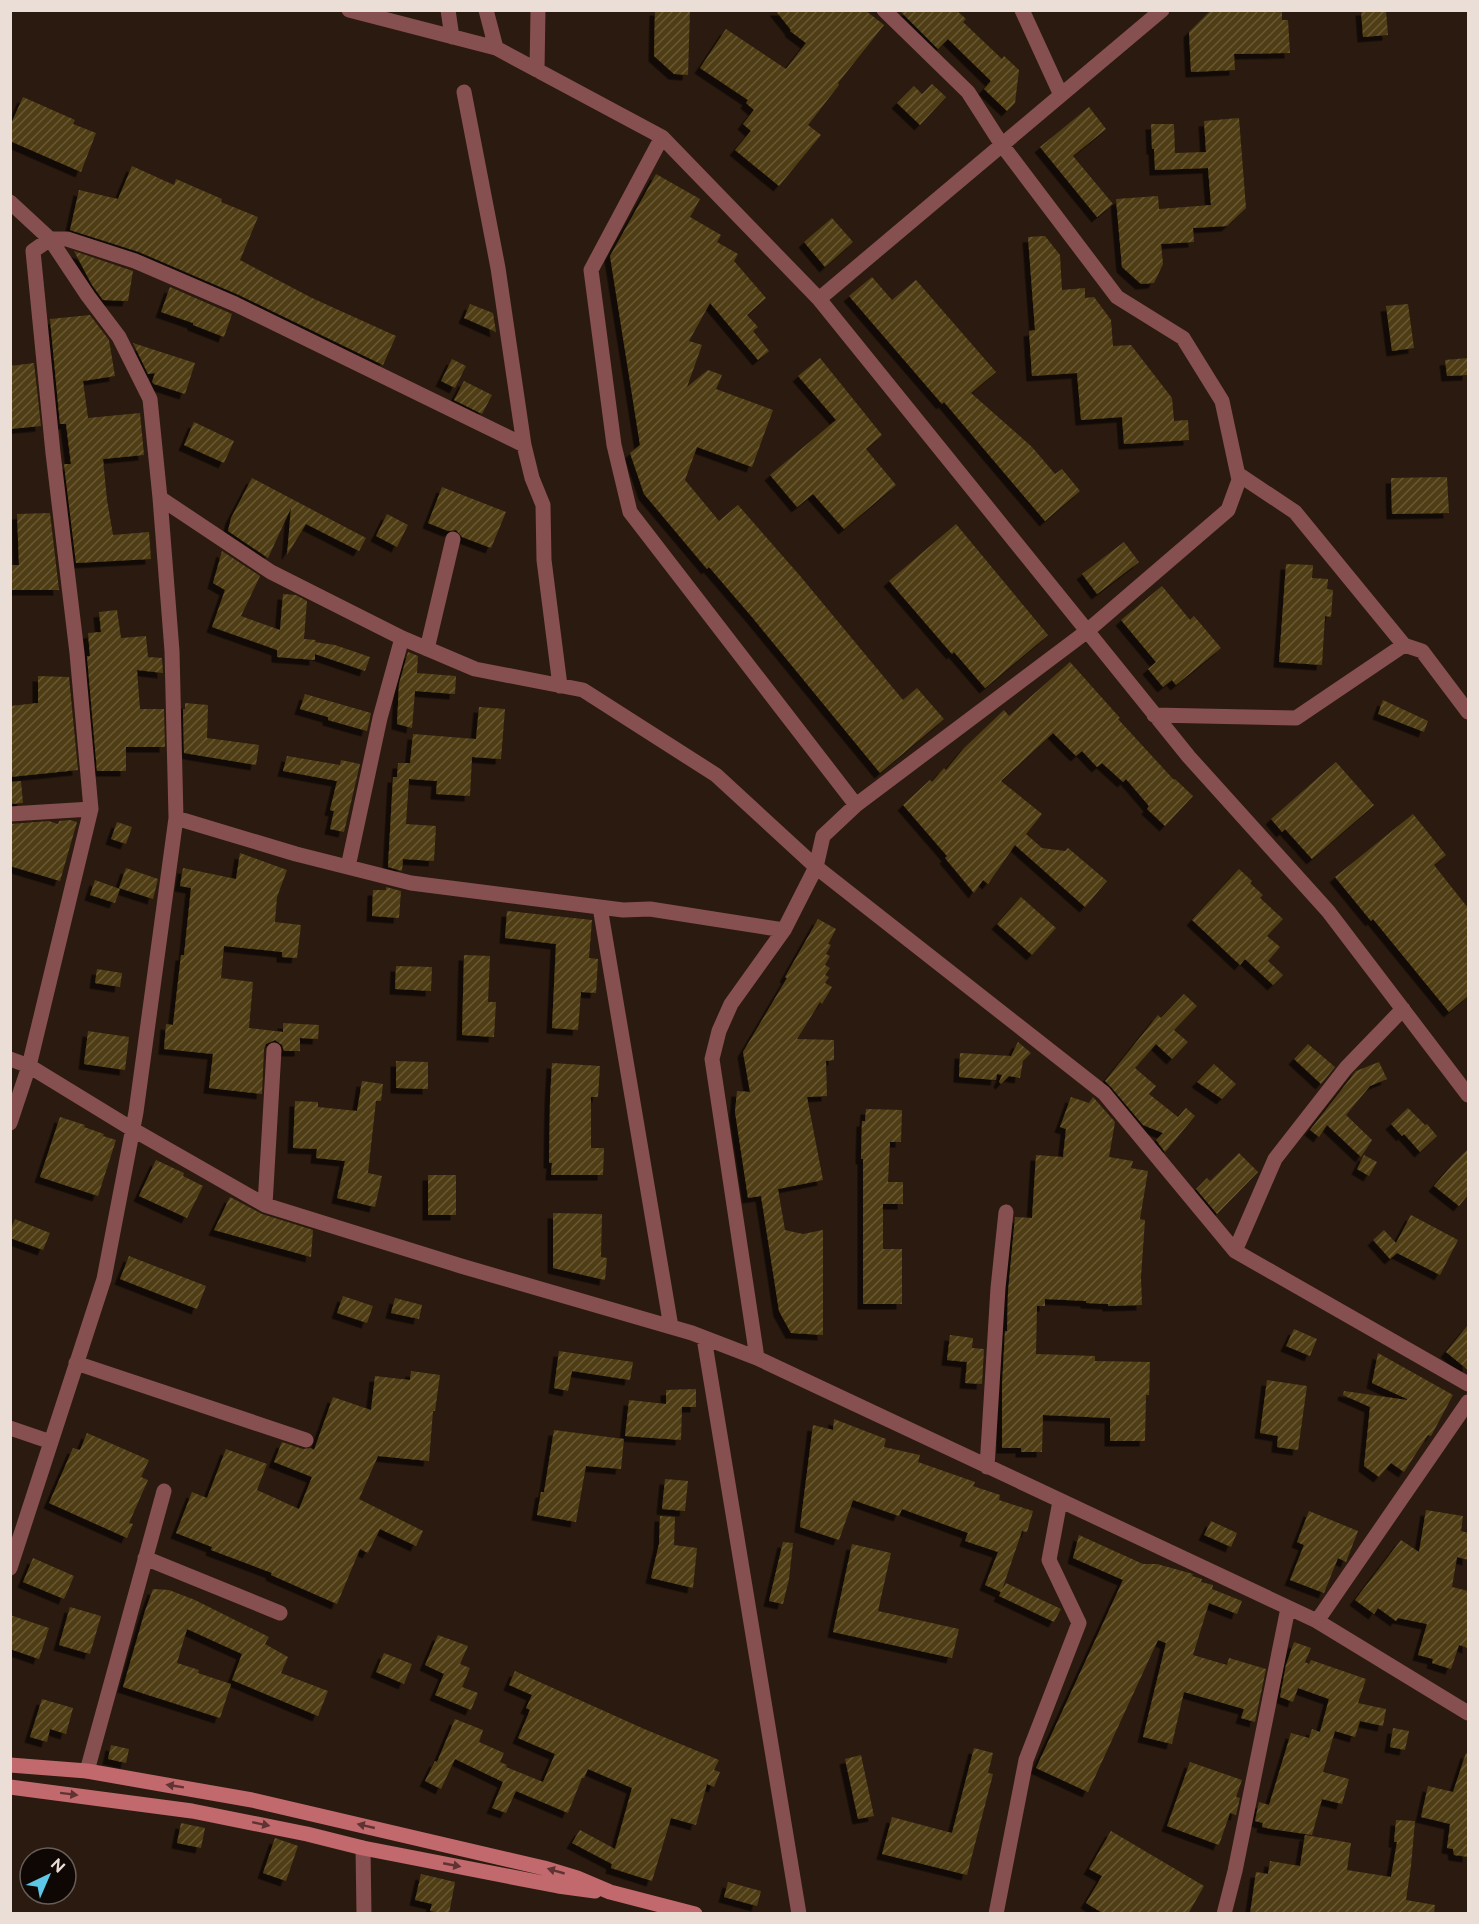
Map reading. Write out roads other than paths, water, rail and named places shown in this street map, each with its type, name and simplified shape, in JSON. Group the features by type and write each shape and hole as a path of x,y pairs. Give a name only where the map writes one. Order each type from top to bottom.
{"main road":[{"path":"10,1765 87,1771 252,1800 544,1868 578,1878 610,1892"},
{"path":"10,1787 192,1811 284,1829 363,1848 558,1886 610,1892 695,1914"}],"street":[{"path":"349,10 496,48 662,138 819,299 1188,757 1328,911 1468,1095"},
{"path":"447,10 452,37"},
{"path":"486,10 496,48"},
{"path":"537,70 538,10"},
{"path":"757,1358 712,1059 719,1031 731,1004 784,930 816,867 823,836 856,804 1086,632 1228,510 1239,480 1222,401 1184,338 1117,297 1002,145 968,92 884,10"},
{"path":"1022,10 1061,95"},
{"path":"819,299 1162,10"},
{"path":"464,92 498,268 524,445 532,478 543,505 544,560 560,686"},
{"path":"662,138 591,270 614,445 630,512 856,804"},
{"path":"10,202 50,239 118,337 150,399 172,651 176,818 132,1129 104,1279 10,1568"},
{"path":"10,1123 29,1066 91,809 77,653 53,453 33,251 50,239 67,240 135,261 225,300 524,445"},
{"path":"1238,474 1295,512 1404,645 1422,651 1468,712"},
{"path":"160,498 271,572 402,638 475,669 583,690 716,775 816,867 1104,1094 1235,1251 1468,1384"},
{"path":"427,649 453,539"},
{"path":"348,867 380,718 402,638"},
{"path":"1154,715 1296,718 1404,645"},
{"path":"10,814 91,809"},
{"path":"176,818 296,855 411,883 623,910 650,909 784,930"},
{"path":"600,907 671,1327"},
{"path":"1235,1251 1275,1159 1346,1068 1403,1009"},
{"path":"265,1205 274,1050"},
{"path":"10,1059 29,1066 132,1129 265,1205 461,1266 671,1327 757,1358 1317,1622 1468,1713"},
{"path":"987,1467 998,1288 1006,1212"},
{"path":"704,1338 799,1914"},
{"path":"76,1363 306,1440"},
{"path":"1317,1622 1468,1402"},
{"path":"10,1428 51,1442"},
{"path":"87,1771 164,1491"},
{"path":"996,1914 1026,1760 1079,1623 1049,1560 1060,1501"},
{"path":"145,1558 280,1613"},
{"path":"1224,1914 1235,1871 1288,1608"},
{"path":"363,1848 364,1914"}]}
